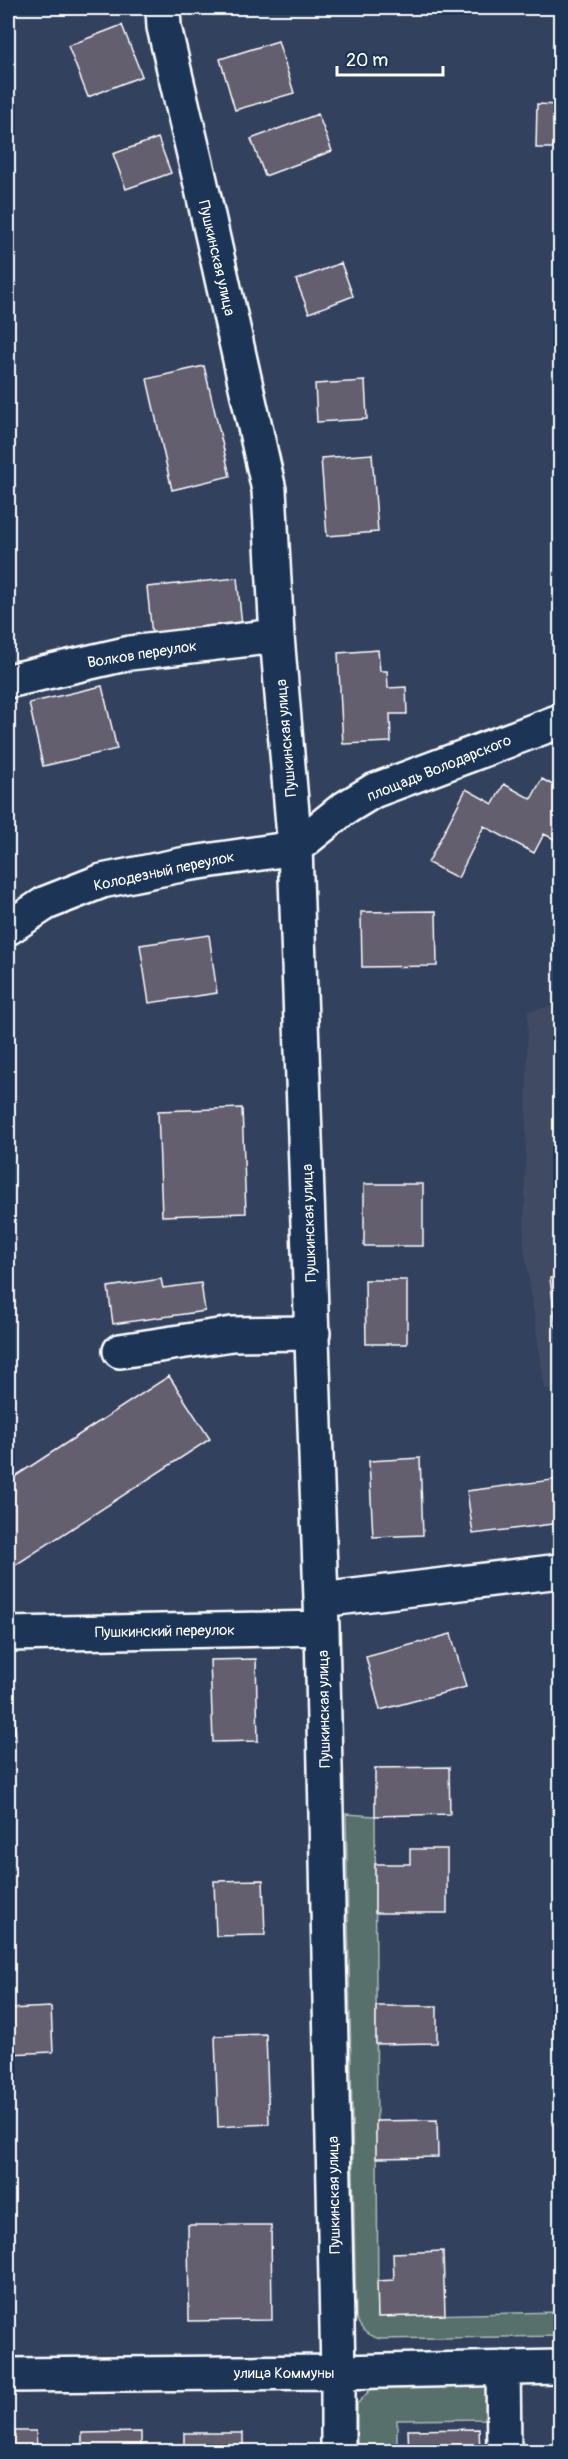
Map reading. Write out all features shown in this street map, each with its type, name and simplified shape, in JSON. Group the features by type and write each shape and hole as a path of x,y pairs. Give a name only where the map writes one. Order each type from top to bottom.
{"street":[{"name":"Пушкинская улица","path":"163,8 164,27 269,490 277,636 295,848 321,1614 338,2451"},
{"name":"Волков переулок","path":"8,681 130,653 277,636"},
{"name":"площадь Володарского","path":"295,848 342,810 373,791 561,721"},
{"name":"Колодезный переулок","path":"8,928 46,903 102,882 186,864 295,848"},
{"path":"120,1351 232,1334 313,1333"},
{"name":"Пушкинский переулок","path":"8,1634 321,1614 561,1571"},
{"name":"улица Коммуны","path":"8,2375 561,2367"},
{"path":"503,2368 504,2451"}],"shaded area":[{"path":"560,1005 560,1387 545,1389 524,1245 528,1011"}],"green space":[{"path":"346,1814 375,1816 378,2316 560,2312 560,2336 381,2339 366,2332 356,2318"},
{"path":"491,2385 491,2419 397,2420 397,2451 357,2452 357,2404 370,2390 380,2386"}],"building":[{"path":"122,25 142,76 88,97 68,46"},
{"path":"278,41 294,93 235,110 220,59"},
{"path":"8,76 14,93 8,95"},
{"path":"537,104 560,105 560,148 536,148"},
{"path":"318,114 332,151 265,176 251,139"},
{"path":"158,138 171,173 126,189 113,154"},
{"path":"341,263 353,296 309,313 296,280"},
{"path":"204,366 230,476 172,490 147,379"},
{"path":"365,381 367,419 317,422 315,384"},
{"path":"372,454 378,532 327,536 321,458"},
{"path":"237,578 242,625 152,635 147,587"},
{"path":"378,650 380,671 387,671 388,688 406,687 407,714 390,714 391,742 343,744 338,653"},
{"path":"102,686 117,749 43,766 29,703"},
{"path":"542,779 560,789 560,842 544,834 534,853 484,826 458,878 428,863 466,789 493,804 504,784 531,799"},
{"path":"436,911 437,966 362,967 361,912"},
{"path":"209,935 217,993 149,1003 140,945"},
{"path":"242,1108 246,1213 162,1216 158,1111"},
{"path":"364,1184 423,1184 423,1246 364,1246"},
{"path":"560,1276 560,1327 556,1327 550,1278"},
{"path":"161,1279 163,1288 201,1283 205,1311 113,1324 108,1287"},
{"path":"365,1280 407,1280 407,1344 366,1344"},
{"path":"169,1376 210,1439 11,1568 8,1562 8,1481"},
{"path":"420,1458 423,1535 373,1537 369,1461"},
{"path":"560,1479 560,1523 473,1534 467,1491"},
{"path":"451,1634 466,1687 380,1710 366,1657"},
{"path":"256,1659 258,1741 213,1742 210,1660"},
{"path":"8,1675 12,1675 16,1740 8,1740"},
{"path":"449,1767 450,1814 375,1816 375,1768"},
{"path":"410,1849 447,1849 447,1913 375,1913 375,1864 410,1864"},
{"path":"263,1880 265,1935 216,1936 214,1881"},
{"path":"376,2006 437,2006 437,2043 376,2044"},
{"path":"51,2007 53,2052 8,2054 8,2009"},
{"path":"266,2034 269,2124 218,2127 215,2036"},
{"path":"437,2120 438,2157 376,2158 376,2121"},
{"path":"188,2225 271,2225 272,2320 189,2321"},
{"path":"443,2251 445,2315 378,2317 377,2281 394,2280 393,2253"},
{"path":"479,2429 480,2452 409,2452 408,2430"},
{"path":"8,2431 36,2431 37,2452 8,2452"},
{"path":"141,2432 141,2452 82,2452 82,2433"},
{"path":"184,2433 243,2433 243,2452 184,2452"}]}
